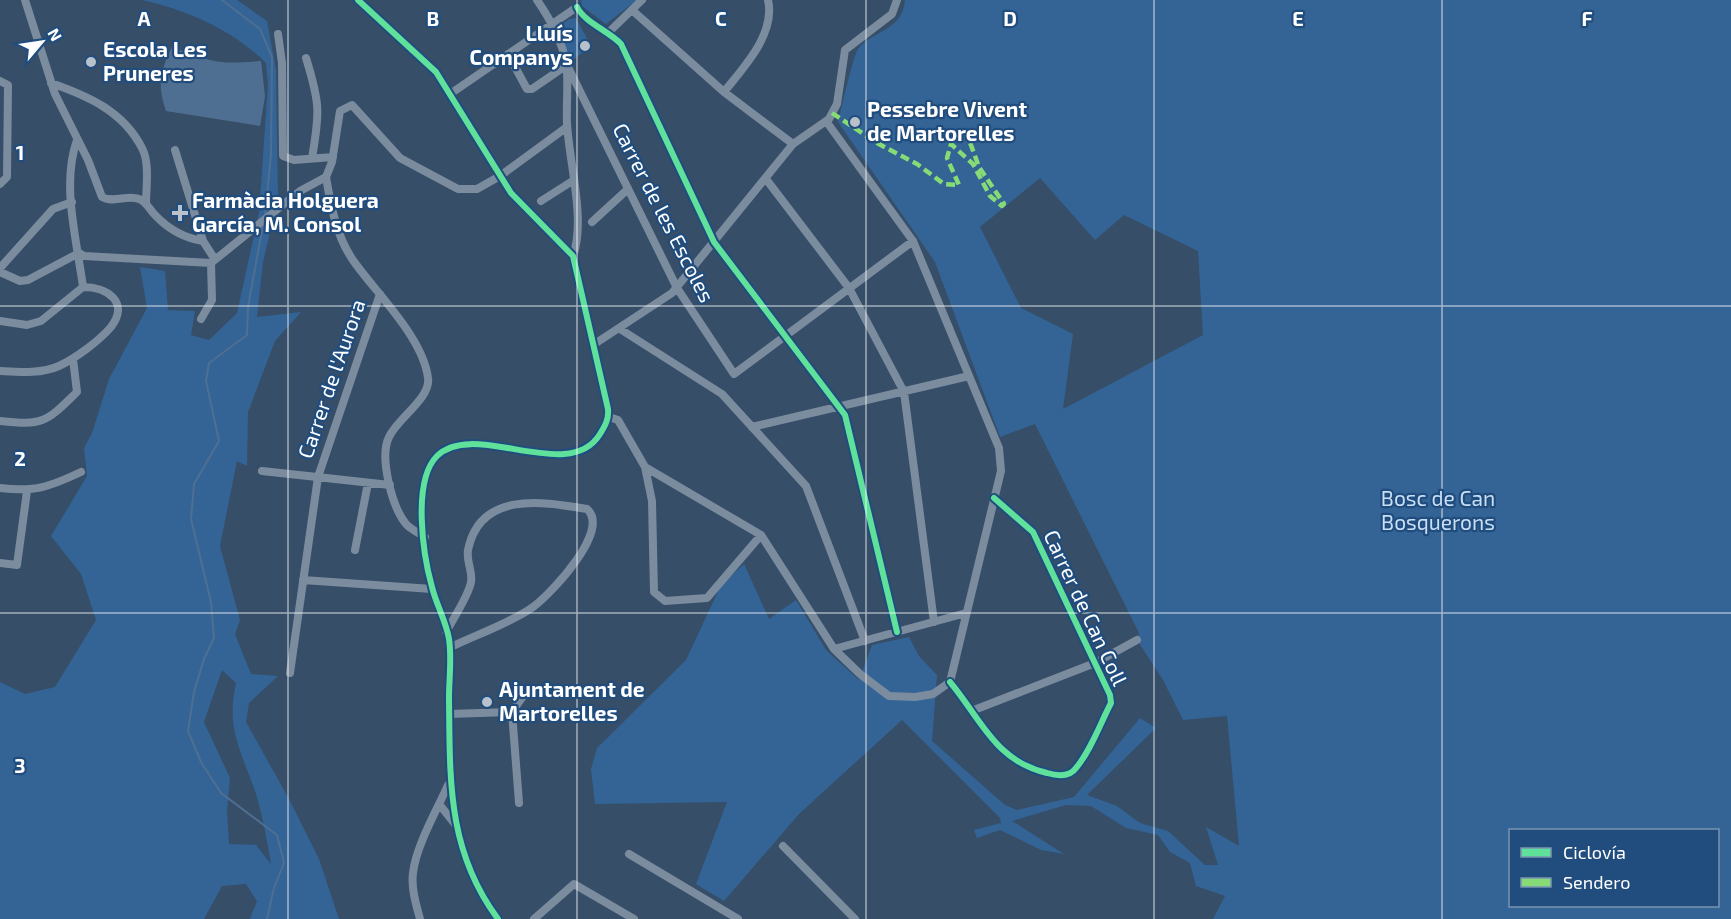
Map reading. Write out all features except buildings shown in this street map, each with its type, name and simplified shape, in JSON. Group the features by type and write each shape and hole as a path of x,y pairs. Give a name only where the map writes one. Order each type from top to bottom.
{"street":[{"path":"25,0 51,83 102,197 107,200 135,197 184,238 203,241"},
{"path":"359,0 436,72 500,176 531,217 573,256"},
{"path":"498,919 479,893 466,864 449,784 449,648 432,589 424,537 422,501 425,476 438,454 462,446 478,445 554,454 580,451 597,439 609,417 573,256 577,243 574,180 567,127 567,65 552,23 537,0"},
{"path":"609,32 642,0"},
{"path":"724,92 752,58 766,26 768,0"},
{"path":"592,345 677,288 793,144 826,121 837,104 845,50 892,14 897,0"},
{"path":"450,94 577,4 580,14 609,32 621,44 714,242 845,415 897,632"},
{"path":"632,10 724,92 793,144"},
{"path":"278,34 282,63 283,156 294,160 333,157"},
{"path":"508,54 527,89 532,89 567,65"},
{"path":"306,58 319,98 319,120 312,158"},
{"name":"Carrer de les Escoles","path":"567,65 677,288 734,374 786,335"},
{"path":"0,81 9,85 4,154 7,177 0,184"},
{"path":"51,83 108,107 128,129 143,150 146,204"},
{"path":"424,537 407,526 399,513 390,485 386,451 388,438 408,410 422,399 429,382 426,362 380,294 354,263 340,236 326,177 333,157 340,111 352,105 400,158 458,189 477,189 500,176 567,127"},
{"path":"645,467 761,535 834,649 860,674 889,696 915,698 933,694 950,682 1001,471 999,448 913,241 826,121"},
{"path":"77,140 71,156 72,202 83,287"},
{"path":"175,150 203,241 212,261 212,300 201,319"},
{"path":"79,253 84,256 202,265 212,261 300,191 326,177"},
{"path":"766,179 849,288 904,392 934,622"},
{"path":"541,201 574,180"},
{"path":"592,222 628,189"},
{"path":"72,202 53,208 0,270 20,280 36,278 79,253"},
{"path":"786,335 913,241"},
{"path":"0,321 27,325 41,321 83,287 99,287 107,291 115,299 117,310 111,326 73,359 57,367 27,372 0,371"},
{"name":"Carrer de l'Aurora","path":"290,673 318,477 380,294"},
{"path":"620,328 722,394 806,486 865,641"},
{"path":"0,421 30,424 50,419 77,392 73,359"},
{"path":"753,426 969,376"},
{"path":"609,417 618,420 645,467 652,501 654,592 665,601 707,598 761,535"},
{"path":"262,471 390,485"},
{"path":"0,488 27,491 48,488 81,472"},
{"path":"355,550 368,483"},
{"path":"0,563 17,565 27,491"},
{"name":"Carrer de Can Coll","path":"974,710 996,746 1010,758 1040,772 1060,776 1076,770 1111,703 1110,695 1033,532 994,498"},
{"path":"446,632 471,583 468,552 472,537 483,521 501,509 520,501 586,509 592,514 594,522 587,546 548,595 532,608 449,648"},
{"path":"303,580 432,589"},
{"path":"834,649 966,613"},
{"path":"950,682 974,710 1095,663 1137,640"},
{"path":"519,803 512,712 526,692"},
{"path":"449,714 512,712"},
{"path":"420,919 414,894 413,873 432,819 449,784"},
{"path":"440,802 454,810"},
{"path":"440,802 459,833"},
{"path":"432,819 444,817 454,823"},
{"path":"783,846 855,919"},
{"path":"629,854 738,919"},
{"path":"534,919 574,884 634,919"}],"green space":[{"path":"142,0 237,0 267,21 276,70 278,199 263,262 257,317 301,312 275,341 248,412 247,466 237,461 220,546 240,620 235,634 251,674 278,676 249,703 246,722 319,859 339,919 250,919 257,901 246,884 222,886 204,919 0,919 0,682 25,694 55,687 96,620 81,574 51,536 87,476 84,448 92,433 109,379 147,308 140,267 165,271 168,310 195,311 191,335 209,340 237,313 259,213 268,85 266,63 224,31 176,9","holes":["222,670 236,683 233,699 236,738 258,799 271,864 256,845 229,844 227,812 230,778 204,722"]},
{"path":"581,0 637,0 606,24 582,6"},
{"name":"Bosc de Can Bosquerons","path":"905,0 1731,0 1731,919 1213,919 1225,896 1196,886 1190,863 1170,852 1158,835 1126,828 1091,806 1066,805 1012,821 1064,854 1041,850 1000,830 977,838 974,830 1001,823 1000,818 902,720 799,814 724,901 696,884 727,802 595,804 591,769 597,748 686,660 721,585 744,564 769,619 796,600 826,650 859,680 872,645 909,637 919,656 937,675 932,741 1005,805 1017,810 1074,797 1140,718 1156,728 1087,795 1117,806 1140,823 1168,831 1205,865 1218,865 1206,827 1239,846 1227,716 1183,720 1163,680 1137,640 1139,633 1035,424 1000,437 935,262 838,122 858,49 899,18","holes":["1040,178 1095,240 1124,215 1198,251 1203,335 1063,409 1073,334 1021,308 980,227"]},
{"path":"576,18 591,46 569,63 561,26 569,19"}],"shaded area":[{"path":"172,47 215,61 235,63 261,61 265,96 260,126 166,111 161,93 161,78"}],"waterway":[{"path":"222,0 260,29 272,57 271,154 265,216"},
{"path":"263,225 248,307 247,335 209,363 206,381 219,441 194,484 191,519 211,602 214,638 204,659 194,692 188,731 201,762 221,793 277,835 284,863 274,888 267,919"}],"marked path":[{"path":"832,113 877,143 917,164 944,184 959,185 947,158 951,144 973,164 990,196 1002,206 1004,204 979,167 968,137 973,134 996,138"}],"cycle path":[{"path":"358,0 436,72 511,193 573,256 608,409 604,428 586,448 567,454 545,454 474,444 453,447 437,456 429,467 424,483 422,519 425,557 450,646 450,757 455,813 460,840 469,867 481,893 498,919"},
{"path":"577,7 586,18 621,44 714,242 845,415 897,632"},
{"path":"950,682 1002,749 1029,767 1055,775 1066,775 1076,768 1091,745 1111,703 1110,695 1033,532 994,498"}],"place":[{"name":"Lluís Companys","path":"585,46"},
{"name":"Escola Les Pruneres","path":"91,62"},
{"name":"Pessebre Vivent de Martorelles","path":"855,122"},
{"name":"Farmàcia Holguera García, M. Consol","path":"180,213"},
{"name":"Ajuntament de Martorelles","path":"487,702"}]}
